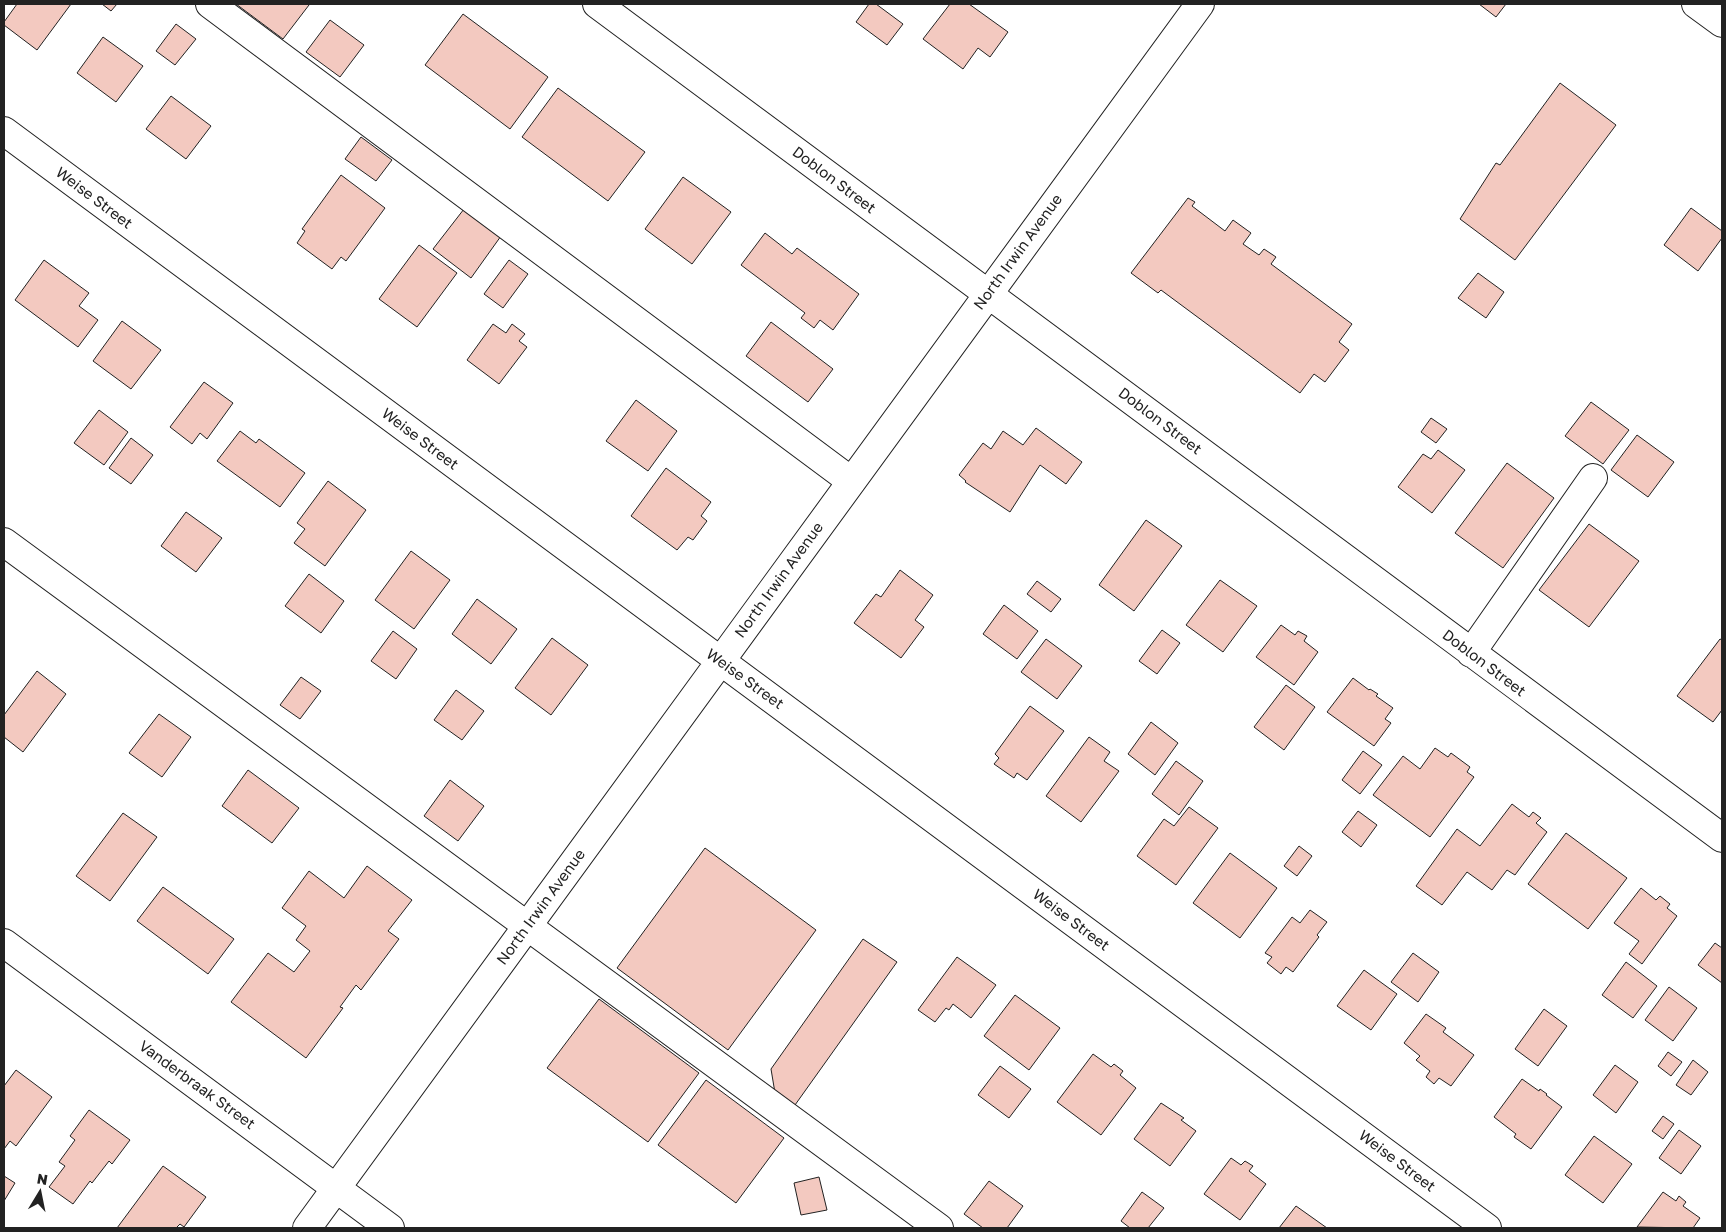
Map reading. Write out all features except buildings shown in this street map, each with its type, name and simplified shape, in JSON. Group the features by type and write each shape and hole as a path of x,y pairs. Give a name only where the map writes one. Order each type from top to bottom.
{"street":[{"path":"210,4 851,481"},
{"name":"Doblon Street","path":"597,4 1722,838"},
{"name":"North Irwin Avenue","path":"307,1228 1200,4"},
{"path":"1696,4 1722,23"},
{"name":"Weise Street","path":"4,131 1487,1228"},
{"path":"1471,653 1592,478"},
{"path":"4,542 939,1228"},
{"name":"Vanderbraak Street","path":"4,942 390,1228"}]}
